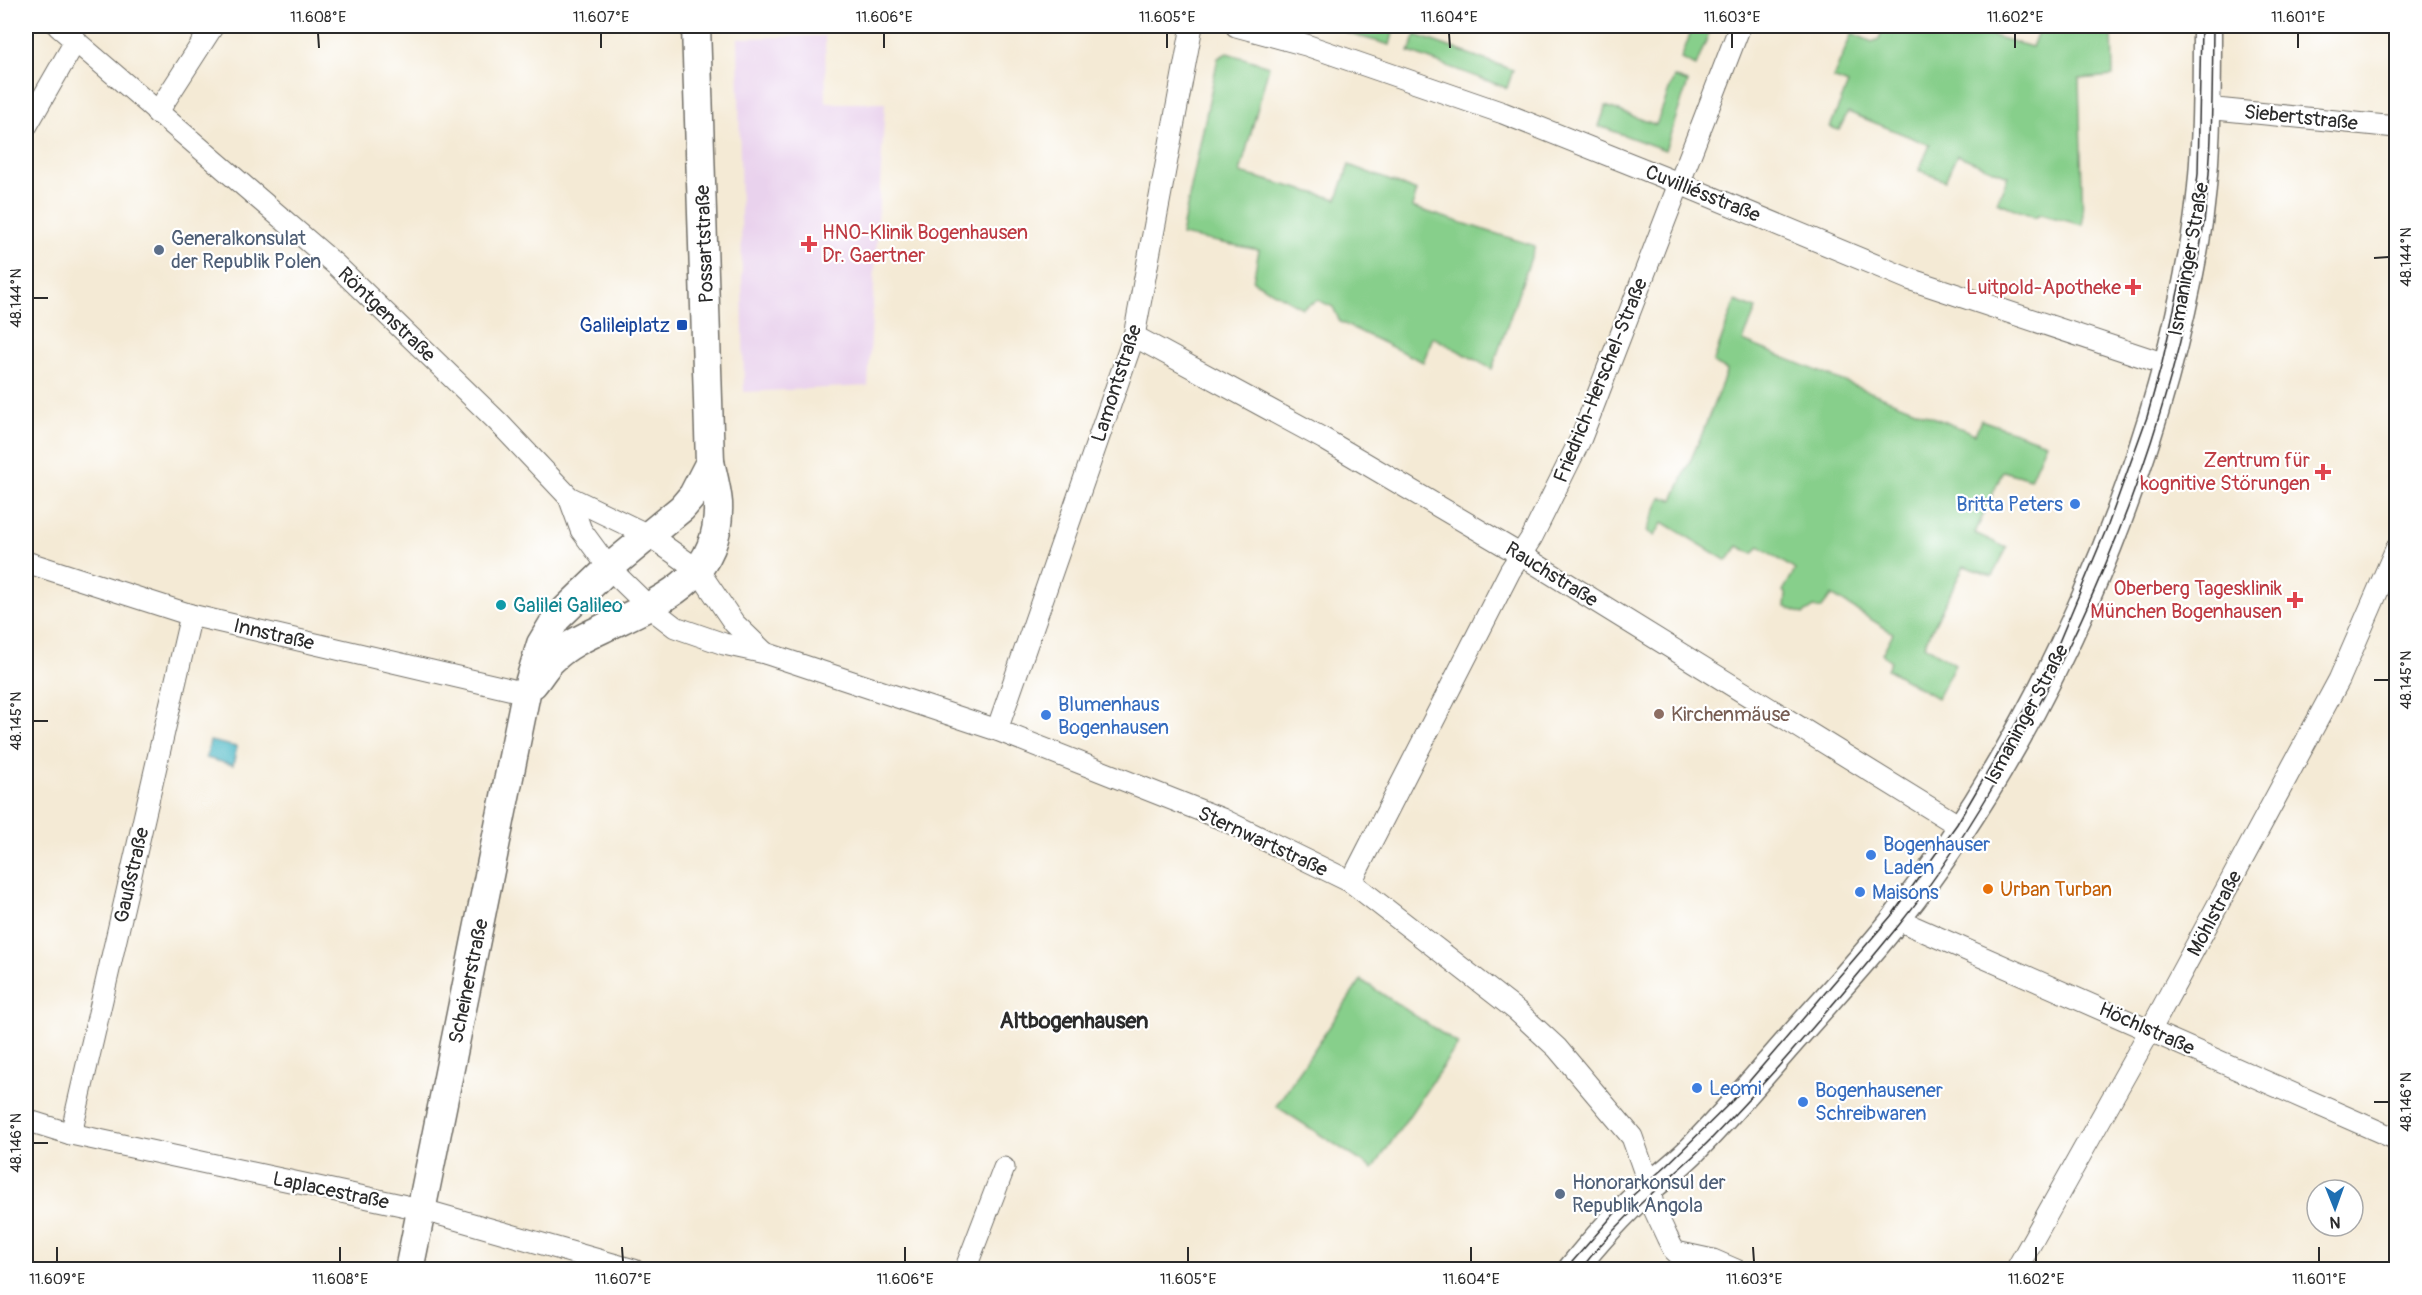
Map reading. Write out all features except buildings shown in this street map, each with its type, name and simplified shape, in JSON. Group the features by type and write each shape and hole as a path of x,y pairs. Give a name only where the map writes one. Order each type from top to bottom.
{"street":[{"name":"Röntgenstraße","path":"58,26 336,265 482,406 569,497 650,536"},
{"path":"157,113 213,26"},
{"name":"Possartstraße","path":"696,26 710,462"},
{"name":"Lamontstraße","path":"997,730 1134,336 1192,26"},
{"name":"Cuvilliésstraße","path":"1236,26 1306,45 1503,113 1910,279 2168,365"},
{"name":"Friedrich-Herschel-Straße","path":"1351,882 1510,571 1521,555 1581,438 1740,26"},
{"name":"Ismaninger Straße","path":"1572,1269 1601,1235 1707,1135 1896,919 1961,827 2033,706 2092,582 2137,462 2168,365 2195,240 2203,174 2207,26"},
{"path":"26,127 76,40"},
{"name":"Siebertstraße","path":"2206,108 2397,127"},
{"name":"Rauchstraße","path":"1134,336 1324,439 1521,555 1961,827"},
{"path":"526,693 541,644 556,619 609,568 682,508 693,495 710,462"},
{"path":"526,693 552,659 580,640 649,607 675,591 698,570 708,557 716,537 718,502 710,462"},
{"name":"Röntgenstraße","path":"569,497 581,530 609,568"},
{"path":"650,536 698,570"},
{"name":"Möhlstraße","path":"2016,1269 2151,1029 2339,680 2397,549"},
{"name":"Innstraße","path":"26,562 191,615 526,693"},
{"path":"609,568 649,607"},
{"name":"Sternwartstraße","path":"698,570 734,623 765,653"},
{"name":"Sternwartstraße","path":"649,607 675,627 724,644 765,653 997,730 1222,819 1351,882 1517,1011 1557,1048 1632,1137 1654,1209 1674,1251"},
{"name":"Gaußstraße","path":"71,1134 191,615"},
{"name":"Scheinerstraße","path":"409,1269 526,693"},
{"name":"Höchlstraße","path":"1896,919 2151,1029 2397,1139"},
{"name":"Laplacestraße","path":"26,1120 71,1134 420,1209 634,1269"},
{"path":"966,1269 1004,1168"},
{"path":"1674,1251 1695,1269"},
{"path":"1674,1251 1713,1260 1736,1269"}],"shaded area":[{"name":"HNO-Klinik Bogenhausen Dr. Gaertner","path":"825,36 826,103 885,103 868,386 744,392 738,38"}],"green space":[{"path":"1349,26 1383,26 1394,29 1390,45 1347,33"},
{"path":"1693,26 1712,26 1696,66 1681,59"},
{"path":"1884,26 1958,26 2032,47 2040,26 2112,26 2113,76 2079,79 2083,225 2040,214 2035,217 1997,202 2008,176 1957,155 1945,181 1919,170 1930,145 1848,112 1839,130 1830,127 1848,84 1833,78 1852,33 1872,42 1879,39"},
{"path":"1416,35 1513,70 1507,88 1409,52"},
{"path":"1227,53 1269,66 1240,173 1337,199 1349,165 1417,191 1412,207 1535,246 1492,369 1433,337 1423,362 1340,322 1333,307 1318,300 1302,308 1253,281 1259,250 1181,235 1218,58"},
{"path":"1674,77 1688,82 1665,150 1599,126 1606,106 1656,125"},
{"path":"1735,301 1756,309 1743,341 1975,434 1981,420 2046,443 2030,479 2003,471 1975,533 2007,548 1992,576 1964,566 1924,645 1955,664 1937,698 1887,669 1891,661 1882,654 1893,633 1832,595 1821,609 1814,607 1803,614 1785,607 1786,595 1783,591 1795,570 1759,546 1753,554 1738,546 1727,561 1663,522 1654,536 1647,531 1661,497 1673,500 1727,370 1713,363"},
{"path":"1361,980 1458,1044 1373,1169 1276,1106"}],"water":[{"path":"210,741 237,747 233,765 206,758"}],"tram line":[{"path":"1565,1270 1623,1204 1667,1165 1733,1100 1892,915 1957,824 2028,703 2059,642 2108,525 2147,417 2162,363 2190,238 2198,174 2201,26"},
{"path":"1580,1270 1622,1222 1705,1145 1761,1086 1899,925 1930,885 1972,821 2044,696 2074,634 2128,507 2151,442 2188,309 2201,242 2208,188 2213,26"}],"place":[{"name":"HNO-Klinik Bogenhausen Dr. Gaertner","path":"809,244"},
{"name":"Generalkonsulat der Republik Polen","path":"159,250"},
{"name":"Luitpold-Apotheke","path":"2133,287"},
{"name":"Galileiplatz","path":"682,325"},
{"name":"Zentrum für kognitive Störungen","path":"2323,472"},
{"name":"Britta Peters","path":"2075,504"},
{"name":"Oberberg Tagesklinik München Bogenhausen","path":"2295,600"},
{"name":"Galilei Galileo","path":"501,605"},
{"name":"Kirchenmäuse","path":"1659,714"},
{"name":"Blumenhaus Bogenhausen","path":"1046,715"},
{"name":"Bogenhauser Laden","path":"1871,855"},
{"name":"Urban Turban","path":"1988,889"},
{"name":"Maisons","path":"1860,892"},
{"name":"Leomi","path":"1697,1088"},
{"name":"Bogenhausener Schreibwaren","path":"1803,1102"},
{"name":"Honorarkonsul der Republik Angola","path":"1560,1194"}],"district":[{"name":"Altbogenhausen","path":"1074,1020"}]}
